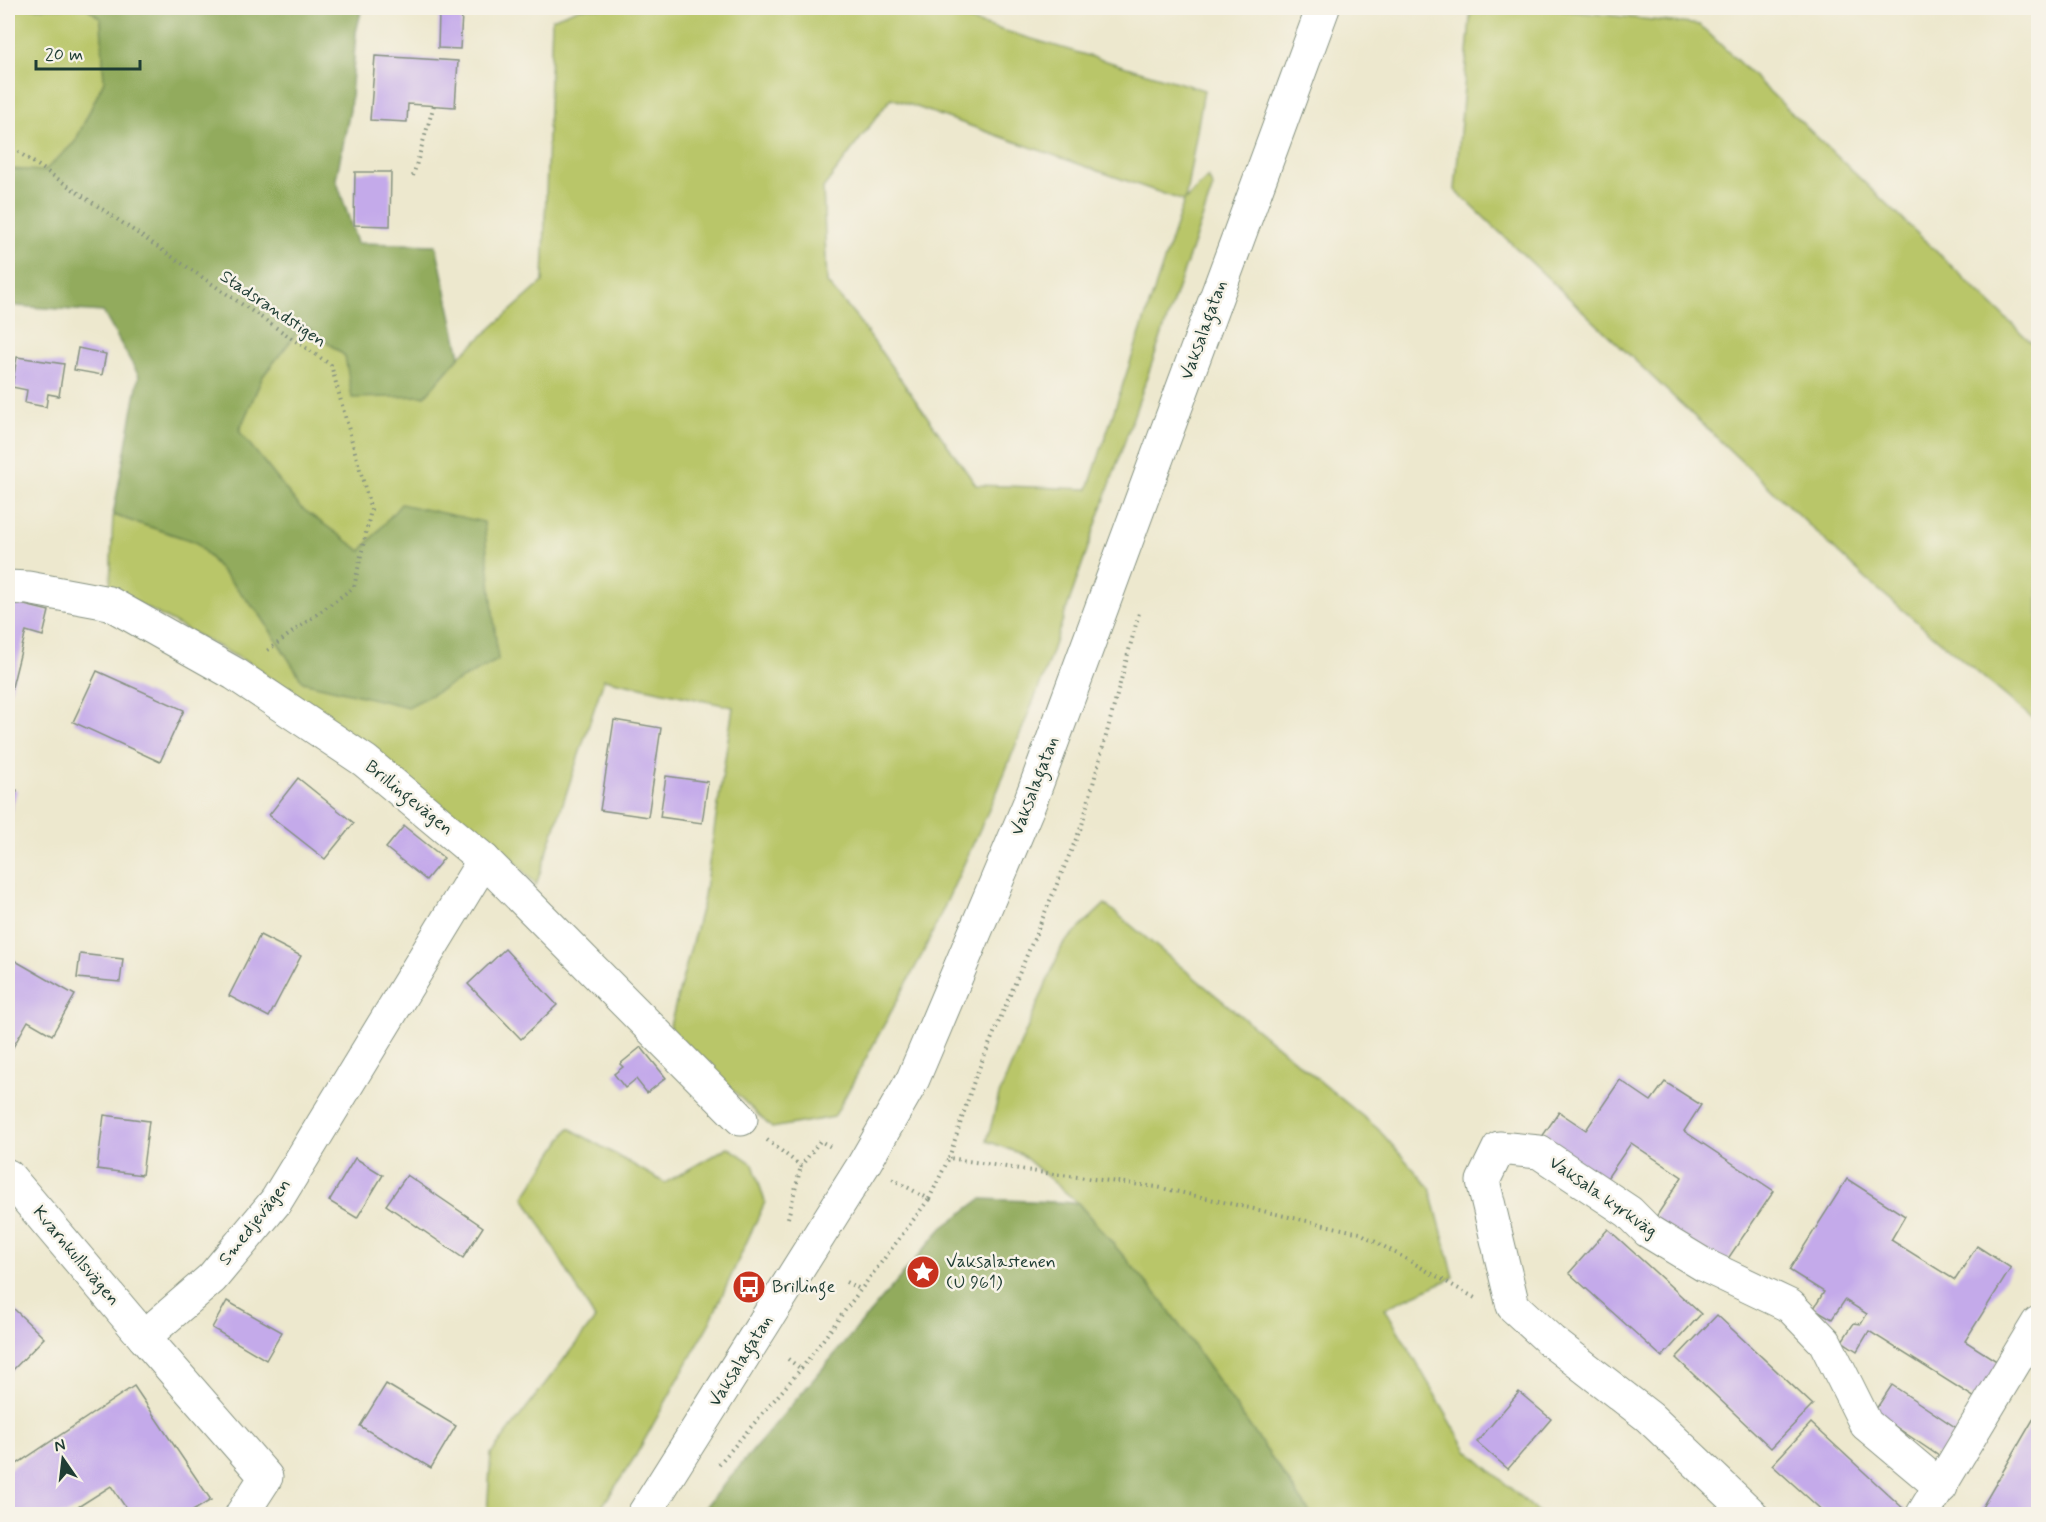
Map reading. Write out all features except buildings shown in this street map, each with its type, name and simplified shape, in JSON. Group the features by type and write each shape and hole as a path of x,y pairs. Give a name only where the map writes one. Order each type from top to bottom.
{"street":[{"name":"Vaksalagatan","path":"644,1515 864,1164 914,1079 1030,802 1323,8"},
{"name":"Brillingevägen","path":"8,587 28,588 109,603 235,674 365,762 484,860 741,1119"},
{"name":"Smedjevägen","path":"144,1337 212,1278 276,1201 484,860"},
{"name":"Vaksala kyrkväg","path":"1751,1515 1649,1417 1551,1341 1513,1306 1483,1181 1499,1148 1539,1152 1629,1212 1648,1231 1695,1260 1790,1306 1825,1342 1866,1424 1941,1487"},
{"name":"Kvarnkullsvägen","path":"8,1176 144,1337"},
{"path":"1923,1515 2038,1323"},
{"path":"144,1337 266,1477 242,1515"}],"path":[{"path":"413,176 434,105"},
{"name":"Stadsrandstigen","path":"8,145 331,365 371,510 354,587 235,674"},
{"path":"715,1468 801,1369 929,1199 949,1158 975,1078 1082,825 1142,603"},
{"path":"741,1119 801,1166"},
{"path":"786,1224 801,1166 820,1141 929,1199"},
{"path":"949,1158 1157,1187 1360,1233 1481,1301"},
{"path":"846,1281 860,1289"},
{"path":"788,1359 801,1369"}],"green space":[{"path":"8,8 87,8 101,19 104,81 75,142 44,172 8,169"},
{"path":"87,8 362,8 356,32 350,110 336,179 357,243 436,245 460,356 425,396 352,398 345,356 304,324 263,376 239,431 300,507 361,551 401,504 484,522 498,660 408,707 303,682 261,616 196,542 113,515 139,376 103,312 16,306 8,299 8,169 44,171 75,142 104,81 101,19"},
{"path":"580,8 953,8 958,17 1204,90 1185,200 1208,177 1213,187 1043,677 997,792 923,953 834,1117 772,1128 669,1029 703,902 733,707 604,679 536,885 510,856 252,665 110,588 113,515 196,542 261,616 304,682 401,505 361,551 300,507 239,431 263,376 304,324 345,356 425,396 460,356 543,282 552,19","holes":["891,98 1184,201 1088,489 976,485 854,314 827,283 823,188"]},
{"path":"1471,8 1539,8 1700,25 2038,349 2038,723 1867,580 1455,190"},
{"path":"1105,904 1378,1129 1430,1188 1454,1277 1385,1308 1467,1450 1540,1514 1311,1514 1163,1302 1078,1203 1021,1154 987,1141 999,1095 1063,944"},
{"path":"569,1128 665,1183 728,1147 753,1164 765,1202 710,1322 635,1457 597,1514 487,1514 491,1454 595,1319 524,1197"},
{"path":"981,1199 1078,1203 1163,1302 1311,1514 699,1514 942,1228"}],"place":[{"name":"Vaksalastenen (U 961)","path":"923,1272"},
{"name":"Brillinge","path":"749,1287"}]}
